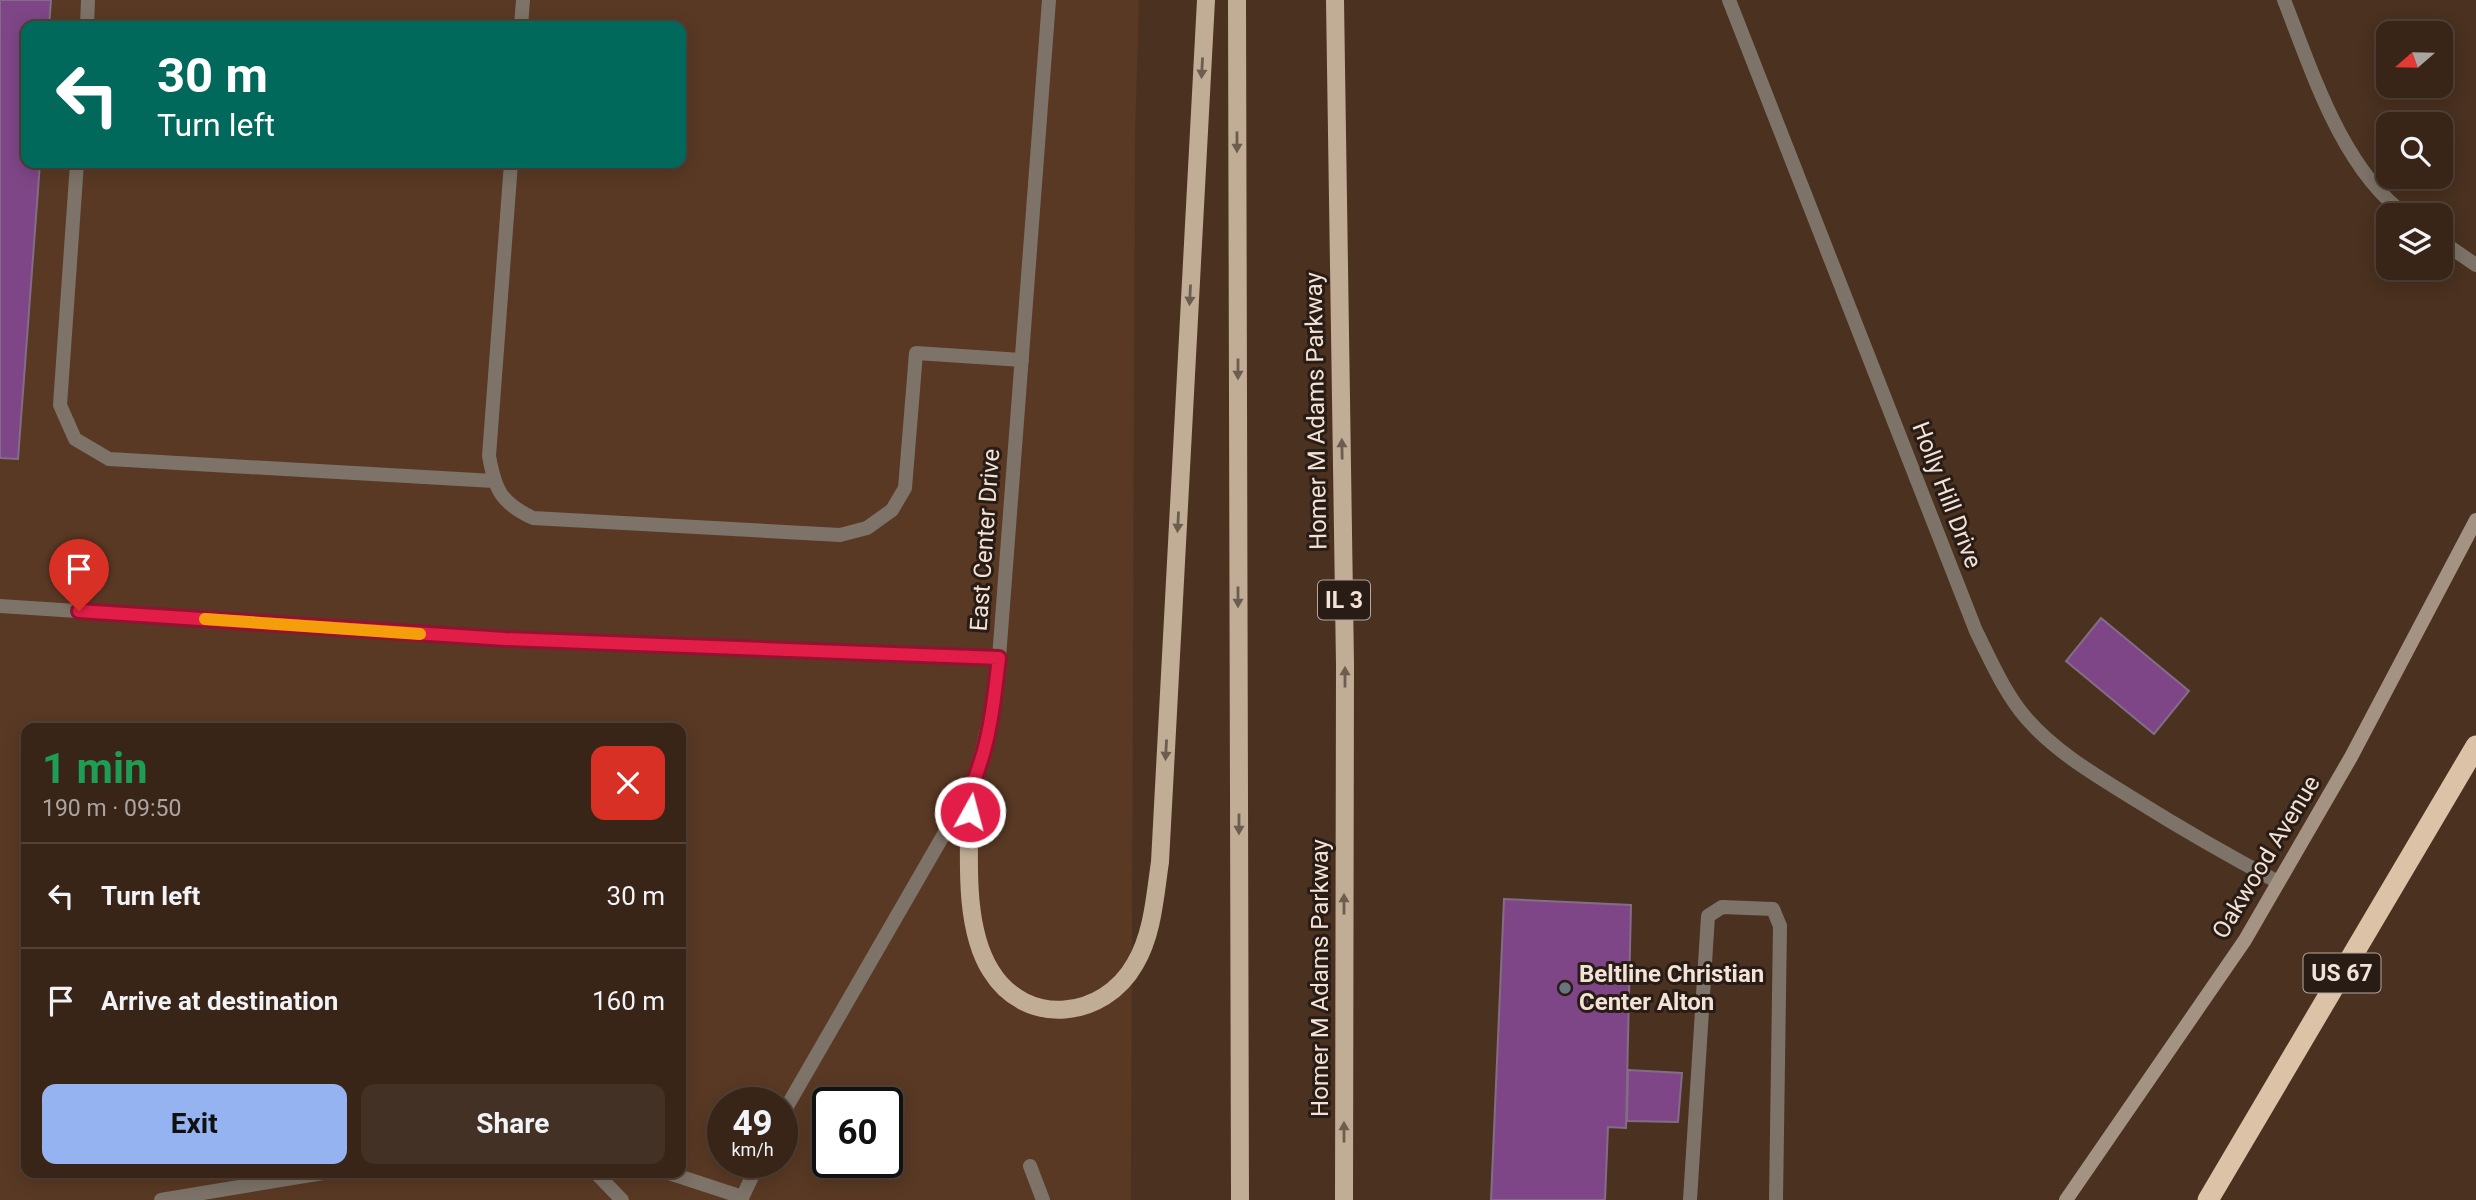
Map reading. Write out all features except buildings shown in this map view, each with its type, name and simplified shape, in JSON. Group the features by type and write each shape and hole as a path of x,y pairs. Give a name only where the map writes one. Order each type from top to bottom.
{"highway":[{"name":"US 67","path":"2208,1200 2476,746"}],"main road":[{"path":"970,789 970,882 976,937 991,972 1012,994 1035,1008 1058,1012 1093,1003 1115,988 1134,967 1141,953 1152,917 1160,862 1206,0"},
{"path":"1237,0 1240,1200"},
{"name":"Homer M Adams Parkway","path":"1335,0 1345,665 1344,1200"}],"street":[{"path":"87,21 88,0"},
{"path":"521,21 523,0"},
{"name":"East Center Drive","path":"798,1087 970,789 983,755 999,658 1049,0"},
{"name":"Holly Hill Drive","path":"1730,0 1976,631 2003,686 2025,717 2045,737 2094,775 2213,848 2278,882"},
{"path":"2284,0 2343,139 2372,184 2393,203"},
{"path":"77,168 60,405 75,439 109,459 494,481"},
{"path":"511,168 489,456 494,481 510,507 533,518 840,536 867,528 892,510 905,488 916,354 1022,360"},
{"path":"2453,249 2476,265"},
{"name":"Oakwood Avenue","path":"2066,1200 2245,940 2351,757 2476,520"},
{"path":"0,606 505,639 999,658"},
{"path":"1690,1200 1708,916 1722,907 1773,909 1780,926 1776,1200"},
{"path":"1030,1166 1043,1200"},
{"path":"161,1200 293,1178"},
{"path":"601,1178 622,1200"},
{"path":"684,1178 742,1198 752,1178"}],"shaded area":[{"path":"0,0 1139,0 1135,136 1131,1200 0,1200"}],"slow traffic":[{"path":"205,619 420,634"}],"place":[{"name":"Beltline Christian Center Alton","path":"1565,988"}],"route":[{"path":"79,611 505,639 999,658 983,755 970,789 970,812"}]}
